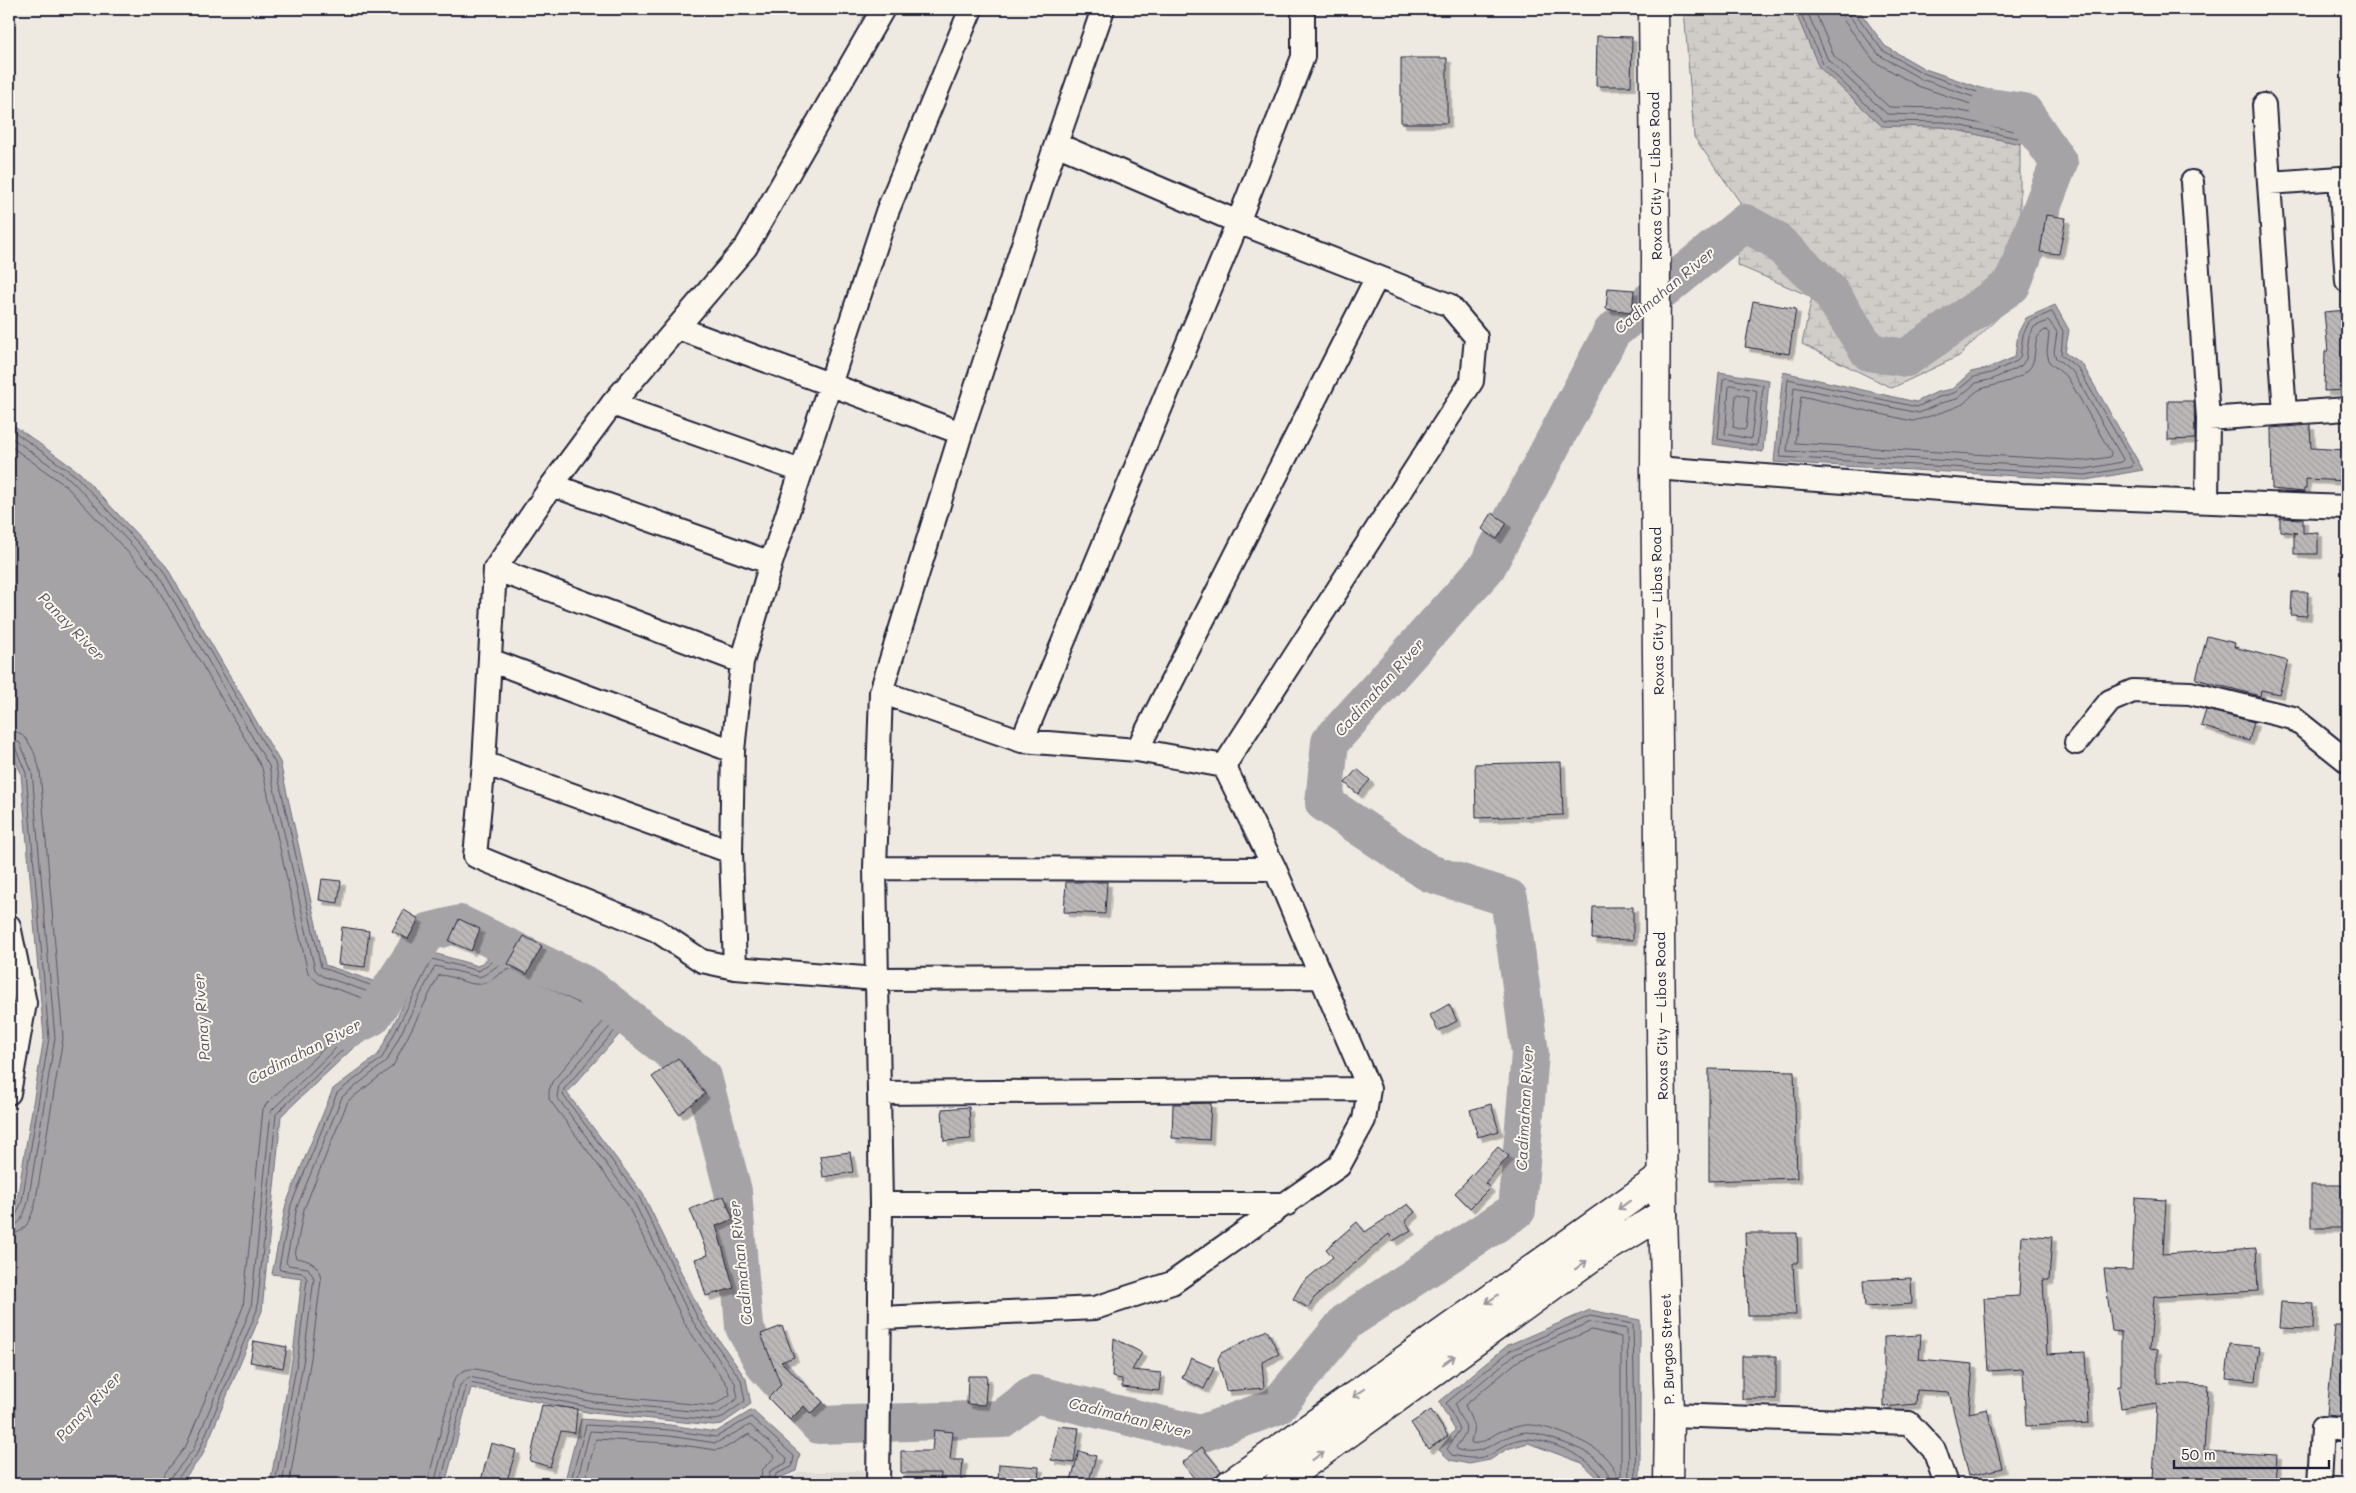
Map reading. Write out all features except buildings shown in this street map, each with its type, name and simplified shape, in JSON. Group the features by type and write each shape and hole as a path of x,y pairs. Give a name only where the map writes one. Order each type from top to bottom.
{"main road":[{"name":"Roxas City – Libas Road","path":"1653,9 1656,254 1655,468 1663,1214"},
{"path":"1230,1484 1663,1176"},
{"path":"1278,1484 1595,1255 1663,1214"},
{"name":"P. Burgos Street","path":"1663,1214 1669,1415 1668,1484"}],"street":[{"path":"883,9 746,247 612,404 552,485 495,569 484,763 475,856 656,930 702,961 735,968 877,979 1321,976"},
{"path":"735,968 731,852 733,751 742,662 771,563 887,212 970,9"},
{"path":"878,1484 877,1435 881,1318 881,1204 875,868 881,692 961,433 1056,144 1103,9"},
{"path":"1022,741 1238,222 1303,57 1303,9"},
{"path":"2264,105 2285,413"},
{"path":"1056,144 1238,222 1449,305 1476,337 1472,381 1224,766"},
{"path":"2269,183 2344,177 2347,281"},
{"path":"2192,182 2208,419 2207,501"},
{"path":"1137,750 1377,277"},
{"path":"678,328 961,433"},
{"path":"612,404 801,471"},
{"path":"2208,419 2347,409"},
{"path":"1655,468 2022,495 2347,507"},
{"path":"552,485 771,563"},
{"path":"495,569 742,662"},
{"path":"490,660 733,751"},
{"path":"2076,743 2110,701 2133,690 2190,692 2293,718 2347,761"},
{"path":"881,692 1022,741 1137,750 1224,766"},
{"path":"484,763 731,852"},
{"path":"881,1318 1095,1308 1172,1283 1339,1166 1364,1120 1369,1089 1275,869 1224,766"},
{"path":"875,868 1275,869"},
{"path":"9,930 26,1003 9,1094"},
{"path":"879,1093 1369,1089"},
{"path":"881,1204 1287,1204"},
{"path":"1669,1415 1909,1423 1934,1450 1946,1484"},
{"path":"2319,1484 2322,1428 2347,1430"}],"shaded area":[{"path":"865,1471 865,1484 787,1484 787,1481 798,1472"}],"green space":[{"path":"1684,9 1794,9 1819,67 1882,126 1943,127 2020,144 2020,296 1959,356 1892,388 1802,344 1812,297 1737,265 1740,202 1694,137"}],"water":[{"path":"1794,9 1858,9 1885,46 1925,69 1996,93 2041,114 2020,144 1943,127 1882,126 1819,67"},
{"path":"2055,305 2069,330 2065,353 2082,364 2143,470 2086,480 1774,462 1783,372 1916,402 1937,392 1952,389 1971,372 1989,368 2015,357 2018,333 2026,318"},
{"path":"1719,372 1769,380 1763,452 1712,444"},
{"name":"Panay River","path":"9,422 79,472 166,566 280,762 325,965 379,983 387,1016 281,1116 262,1311 202,1456 180,1484 9,1484 9,1221 17,1200 44,1037 21,774 9,744"},
{"path":"516,950 576,981 634,1018 567,1093 643,1194 703,1317 746,1379 751,1404 722,1424 713,1425 592,1413 471,1388 445,1484 270,1484 293,1355 302,1278 272,1274 286,1204 333,1089 378,1055 430,952 478,966 497,951"},
{"path":"1590,1310 1640,1320 1640,1484 1599,1484 1598,1478 1582,1463 1528,1443 1507,1449 1490,1460 1469,1464 1450,1460 1439,1450 1455,1430 1439,1402 1508,1345"},
{"path":"752,1410 800,1454 796,1471 779,1478 778,1484 564,1484 581,1419 670,1425 716,1432"}],"waterway":[{"name":"Cadimahan River","path":"345,1031 372,1017 428,932 460,924 588,986 703,1077 733,1191 744,1327 765,1366 819,1425 1002,1419 1034,1394 1200,1434 1277,1406 1347,1321 1517,1210 1530,1053 1509,898 1429,873 1324,803 1330,742 1487,567 1612,332 1745,223 1774,239 1829,290 1869,352 1906,358 2012,285 2059,163 2024,112 1989,107"}]}
